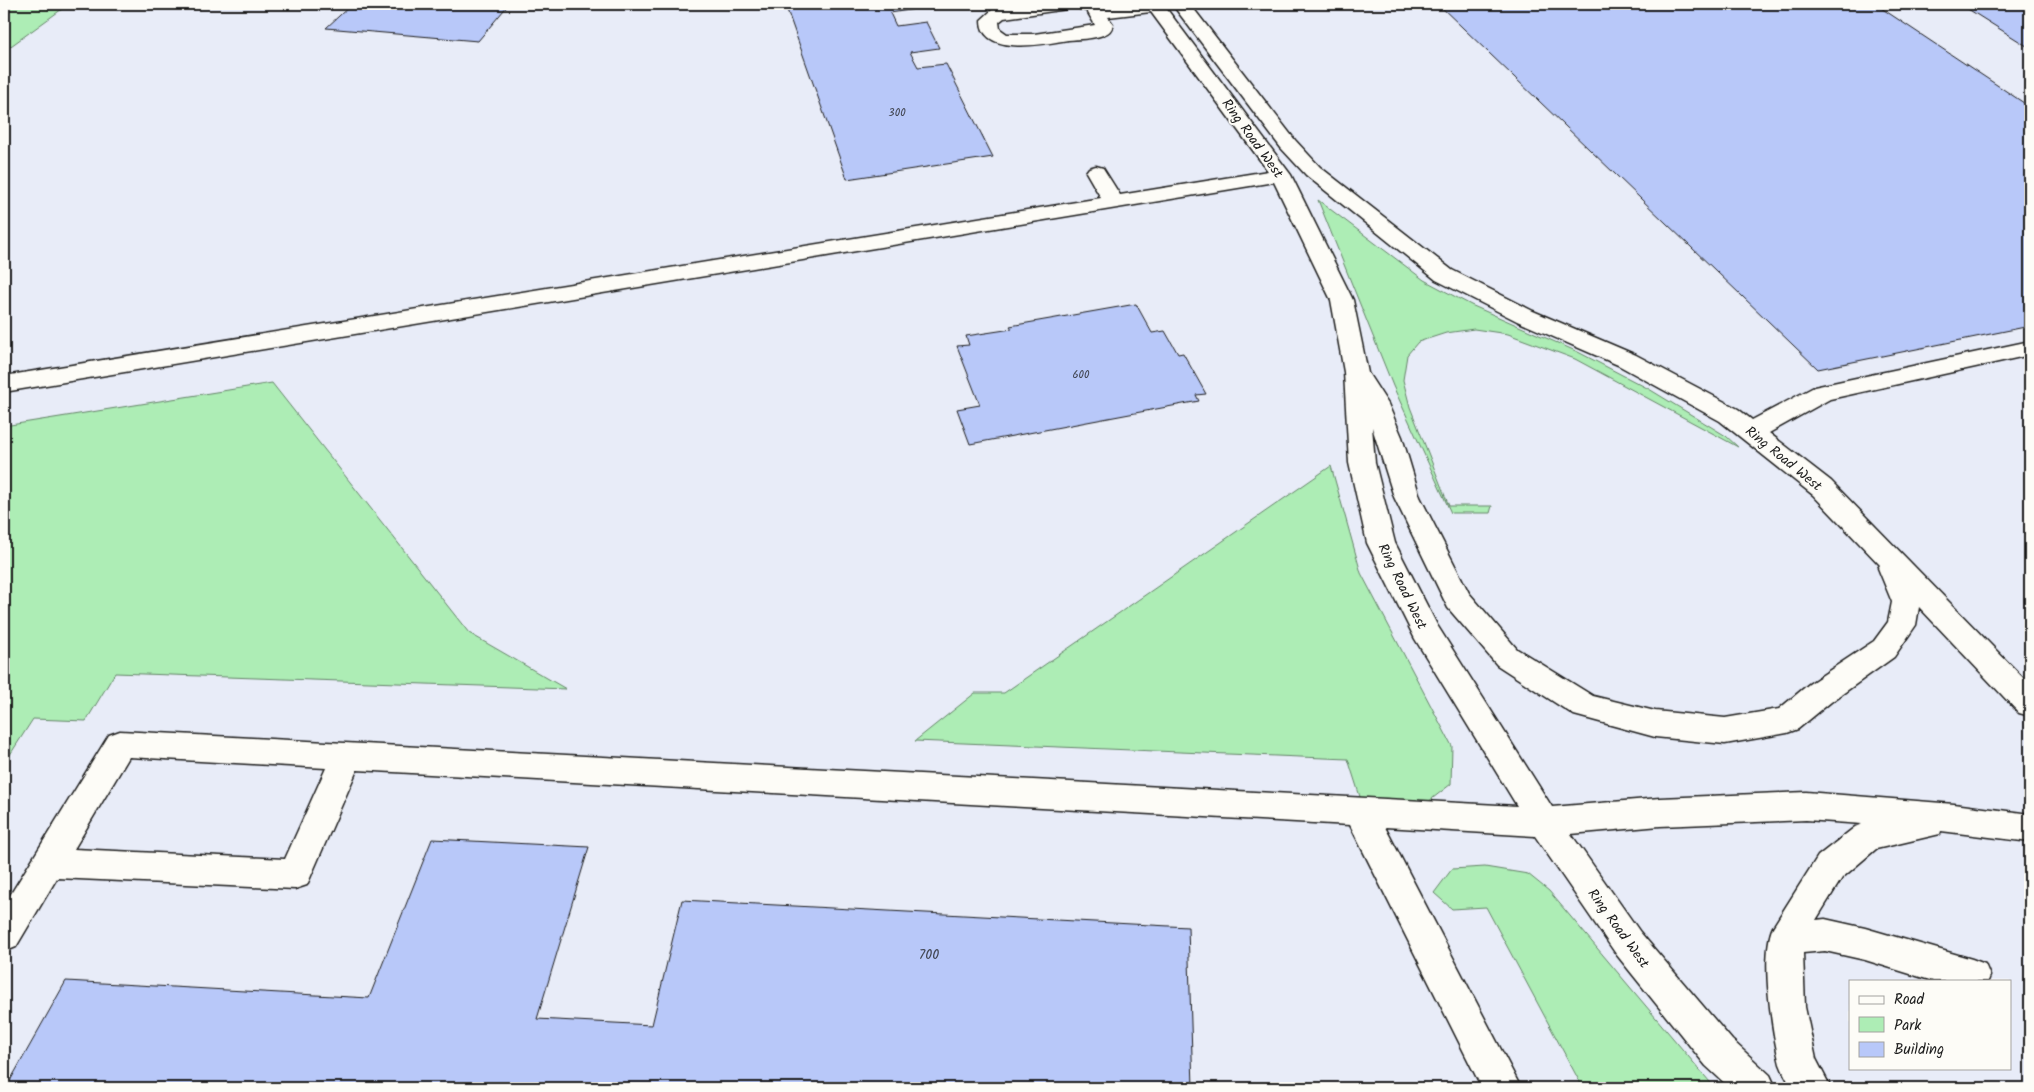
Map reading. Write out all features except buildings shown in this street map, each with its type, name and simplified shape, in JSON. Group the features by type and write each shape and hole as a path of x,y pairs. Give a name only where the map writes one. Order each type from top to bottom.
{"street":[{"path":"1067,4 999,13 990,20 990,26 1002,38 1018,40 1103,28 1104,24 1093,7 1082,4"},
{"name":"Ring Road West","path":"1181,4 1288,144 1313,171 1444,276 1525,316 1627,360 1729,415 1822,488 2030,704"},
{"path":"1098,14 1155,5"},
{"name":"Ring Road West","path":"1155,5 1281,175 1342,300 1356,372 1362,463 1381,543 1425,631 1454,682 1544,822 1628,943 1719,1053 1757,1088"},
{"path":"1096,172 1112,201"},
{"path":"4,384 1112,201 1281,175"},
{"path":"1750,432 1823,394 2030,348"},
{"path":"1356,372 1376,404 1389,437 1407,497 1458,600 1508,657 1585,706 1655,724 1725,731 1787,720 1820,693 1884,649 1902,625 1906,602 1889,558"},
{"path":"4,936 120,744 1544,822 1660,812 1806,806 1954,818 2030,828"},
{"path":"48,863 295,874 347,756"},
{"path":"1360,812 1502,1088"},
{"path":"1812,1088 1799,1065 1787,1007 1785,938 1830,867 1867,837 1954,818"},
{"path":"1785,938 1825,935 1865,944 1972,976"}],"shaded area":[{"path":"4,4 2030,4 2030,1088 4,1088"}],"green space":[{"path":"4,4 69,4 4,51"},
{"path":"1318,200 1424,280 1471,305 1578,352 1649,389 1726,436 1738,447 1575,359 1508,334 1474,329 1446,333 1418,342 1407,355 1403,380 1410,407 1449,506 1492,506 1490,513 1451,513 1393,386"},
{"path":"272,383 469,633 566,689 115,673 86,721 33,719 4,764 4,426"},
{"path":"1331,466 1361,573 1452,746 1451,784 1424,805 1362,803 1348,759 915,741 975,693 1004,693"},
{"path":"1485,867 1528,874 1549,891 1715,1088 1583,1088 1486,907 1452,909 1434,893 1452,869"}]}
